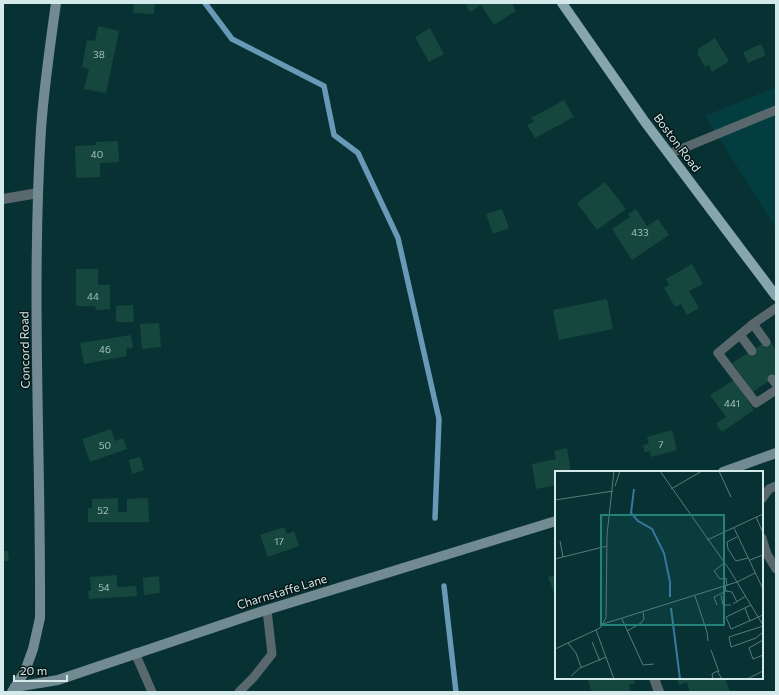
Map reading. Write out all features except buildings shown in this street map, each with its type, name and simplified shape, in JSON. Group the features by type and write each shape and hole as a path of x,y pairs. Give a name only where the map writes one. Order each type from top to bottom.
{"main road":[{"name":"Concord Road","path":"14,689 25,671 34,649 40,618 36,246 41,128 49,50 56,3"},
{"name":"Boston Road","path":"562,3 669,154 776,296"},
{"path":"726,471 776,454"},
{"name":"Charnstaffe Lane","path":"14,689 58,680 266,610 555,521"}],"street":[{"path":"3,199 38,193"},
{"path":"654,679 659,692"}],"lane":[{"path":"669,154 776,110"},
{"path":"776,308 740,334 718,353 756,403 776,390"},
{"path":"754,324 766,342"},
{"path":"740,334 752,351"},
{"path":"763,498 769,489 776,486"},
{"path":"763,541 767,554 776,569"},
{"path":"239,692 253,678 272,654 266,610"},
{"path":"135,653 152,692"}],"shaded area":[{"path":"776,87 776,228 705,116"}],"waterway":[{"path":"205,3 232,39 324,86 334,135 358,153 398,238 439,419 435,518"},
{"path":"444,586 456,692"}]}
